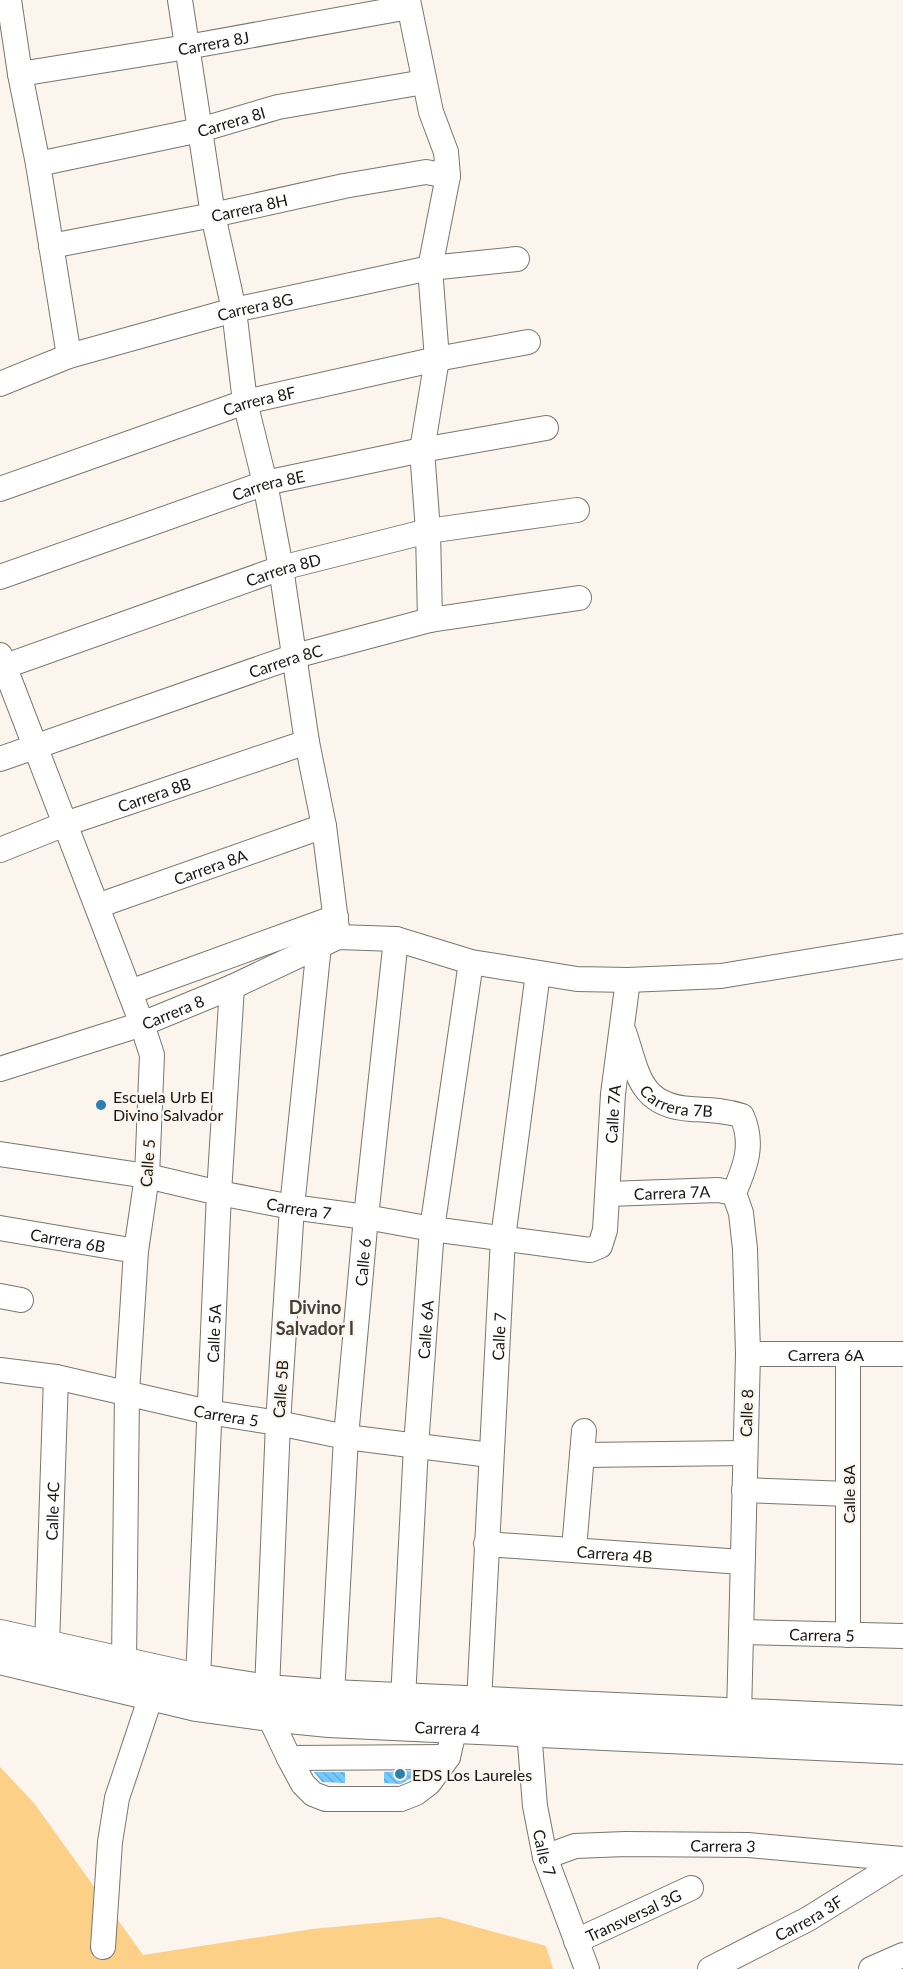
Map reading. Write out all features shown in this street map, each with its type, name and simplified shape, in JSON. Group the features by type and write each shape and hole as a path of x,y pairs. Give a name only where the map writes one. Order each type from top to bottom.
{"main road":[{"name":"Carrera 4","path":"0,1635 198,1679 329,1722 903,1749"},
{"name":"Carrera 4","path":"0,1659 196,1706 268,1703 332,1695 903,1721"}],"street":[{"path":"9,0 69,356"},
{"name":"Calle 5B","path":"180,0 213,215 234,310 245,402 265,483 281,568 307,742 324,826 331,933 292,1207 278,1423 268,1703"},
{"path":"408,4 431,112 446,152 448,177 430,268 437,359 422,450 428,531 430,620"},
{"name":"Carrera 8J","path":"20,74 187,47 408,4"},
{"name":"Carrera 8I","path":"38,164 200,130 278,107 424,82"},
{"name":"Carrera 8H","path":"51,246 213,215 344,186 426,172 448,177"},
{"name":"Carrera 8G","path":"0,384 69,356 234,310 430,268 517,259"},
{"name":"Carrera 8F","path":"0,489 245,402 437,359 528,342"},
{"name":"Carrera 8E","path":"0,577 265,483 422,450 546,428"},
{"name":"Carrera 8D","path":"1,663 281,568 428,531 577,510"},
{"name":"Carrera 8C","path":"0,759 295,656 430,620 579,598"},
{"name":"Calle 5","path":"1,663 97,906 152,1054 147,1176 136,1251 127,1393 124,1663"},
{"name":"Carrera 8B","path":"0,850 65,824 307,742"},
{"name":"Carrera 8A","path":"97,906 324,826"},
{"path":"130,992 331,933 396,939 471,962 577,979 628,980 721,976 903,946"},
{"name":"Carrera 8","path":"0,1069 142,1024 232,987 331,933"},
{"name":"Calle 6","path":"332,1695 346,1437 366,1217 396,939"},
{"name":"Calle 6A","path":"403,1699 416,1446 432,1229 471,962"},
{"name":"Calle 7","path":"479,1702 503,1238 538,973"},
{"name":"Calle 7A","path":"600,1246 605,1230 609,1194 613,1094 628,980"},
{"name":"Calle 5A","path":"198,1679 208,1412 232,987"},
{"name":"Carrera 7B","path":"622,1027 641,1084 656,1101 681,1108 729,1111 742,1116 748,1131 746,1164 734,1192"},
{"name":"Carrera 7","path":"0,1154 147,1176 219,1194 432,1229 590,1250 600,1246"},
{"name":"Carrera 7A","path":"609,1194 718,1190 734,1192"},
{"name":"Calle 8","path":"734,1192 741,1213 746,1249 748,1354 739,1715"},
{"name":"Carrera 6B","path":"0,1228 136,1251"},
{"name":"Carrera 6A","path":"748,1354 903,1354"},
{"name":"Calle 8A","path":"848,1354 848,1635"},
{"name":"Carrera 5","path":"0,1370 56,1377 208,1412 346,1437 490,1455"},
{"name":"Calle 4C","path":"47,1646 56,1377"},
{"path":"574,1550 584,1431"},
{"path":"582,1455 745,1453"},
{"path":"744,1490 848,1494"},
{"name":"Carrera 4B","path":"486,1544 742,1562"},
{"name":"Carrera 5","path":"741,1632 903,1636"},
{"path":"103,1947 110,1842 117,1798 151,1696"},
{"path":"268,1703 289,1758 303,1784 313,1794 326,1799 401,1799 416,1793 429,1783 448,1757 455,1727"},
{"name":"Calle 7","path":"529,1731 536,1806 545,1857 587,1969"},
{"path":"289,1758 448,1757"},
{"name":"Carrera 3","path":"545,1857 575,1846 748,1845 903,1860"},
{"name":"Carrera 3F","path":"710,1969 807,1919 903,1860"},
{"name":"Transversal 3G","path":"576,1941 691,1888"},
{"path":"872,1969 903,1955"}],"shaded area":[{"path":"0,1767 34,1803 143,1955 312,1929 440,1917 546,1946 553,1969 0,1969"}],"building":[{"path":"416,1771 416,1775 401,1784 384,1783 384,1772"},
{"path":"314,1772 345,1772 345,1783 322,1782"}],"place":[{"name":"Escuela Urb El Divino Salvador","path":"101,1105"},
{"name":"EDS Los Laureles","path":"400,1774"}],"district":[{"name":"Divino Salvador I","path":"315,1317"}]}
